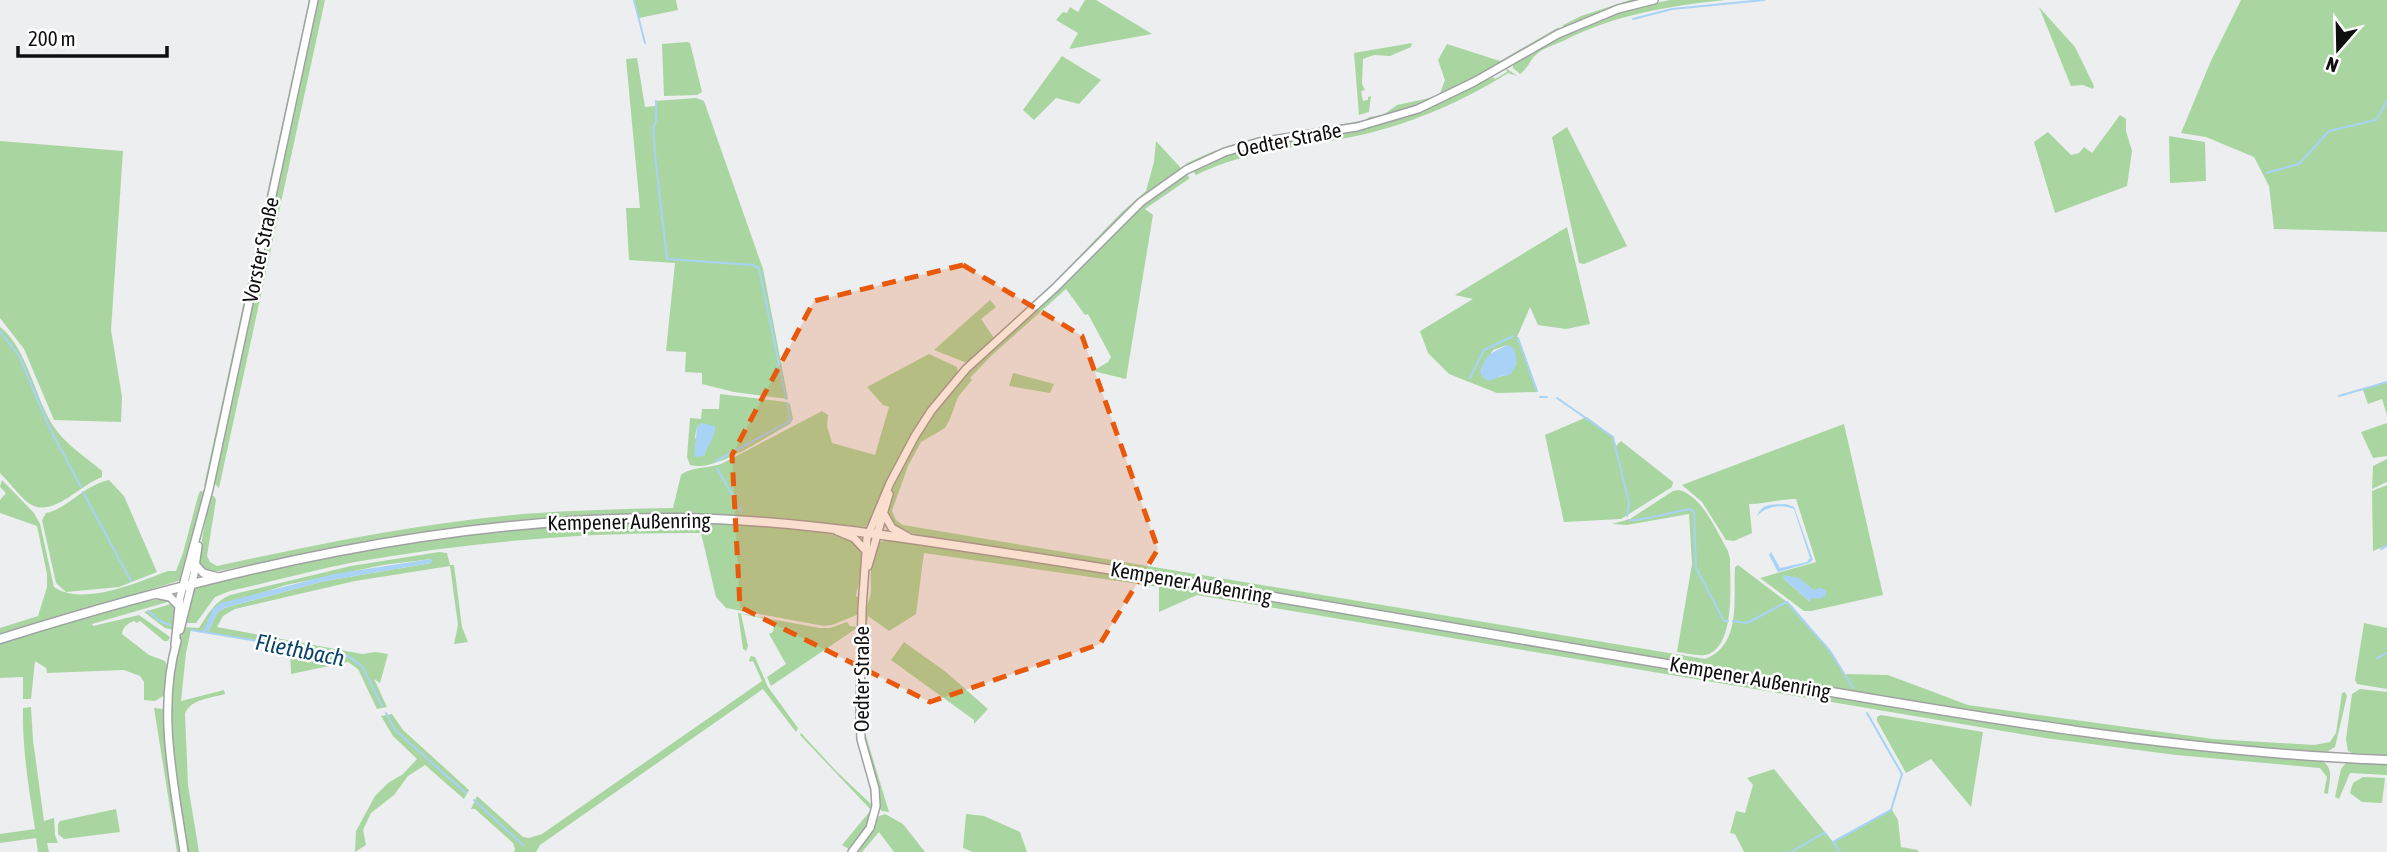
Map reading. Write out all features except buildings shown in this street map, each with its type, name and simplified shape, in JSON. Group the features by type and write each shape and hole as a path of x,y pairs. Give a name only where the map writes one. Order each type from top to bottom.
{"main road":[{"name":"Vorster Straße","path":"175,645 192,584 206,500 314,0"},
{"name":"Oedter Straße","path":"865,581 873,534 900,463 931,411 966,369 1055,288 1140,202 1186,170 1219,155 1251,145 1357,127 1418,109 1451,95 1558,34 1618,9 1654,0"},
{"name":"Oedter Straße","path":"852,852 870,828 876,806 875,789 860,728 865,550 884,514 900,463"},
{"name":"Vorster Straße","path":"184,852 169,726 169,687 178,606 206,500"},
{"path":"884,514 892,528 911,539"},
{"name":"Kempener Außenring","path":"0,639 182,586 369,545 433,535 548,523 679,518 833,529 1056,560 2029,725 2212,748 2387,760"},
{"path":"833,529 854,538 865,550"},
{"path":"195,565 202,573 219,577"},
{"path":"154,594 170,597 178,606"}],"highlighted area":[{"path":"963,265 1082,336 1158,549 1100,644 930,702 740,607 732,455 814,301"}],"green space":[{"path":"309,0 207,485 204,486"},
{"path":"316,0 325,0 219,488 213,482"},
{"path":"634,0 676,0 678,10 639,18"},
{"path":"1085,0 1096,0 1152,34 1069,49 1078,33 1056,20 1063,12 1067,13 1070,7 1078,12"},
{"path":"1630,0 1641,0 1562,28 1581,16"},
{"path":"1670,0 1725,0 1664,8 1605,23 1541,51 1520,74 1513,68 1513,62 1589,24 1628,10"},
{"path":"2241,0 2387,0 2387,232 2274,229 2269,186 2254,157 2206,137 2181,133 2210,63"},
{"path":"2039,7 2075,47 2094,86 2093,89 2083,85 2071,86"},
{"path":"1559,27 1472,80 1423,105 1368,122 1275,137 1190,165 1185,164 1243,141 1366,120 1383,115 1397,105 1439,96 1445,80 1438,60 1447,44 1500,61"},
{"path":"690,43 702,92 697,95 664,96 662,44"},
{"path":"1412,43 1411,47 1390,56 1374,55 1363,59 1363,101 1371,96 1369,112 1359,115 1354,53"},
{"path":"1062,56 1101,80 1079,104 1056,98 1034,120 1023,110"},
{"path":"637,58 645,107 655,106 655,101 696,98 704,101 763,269 788,399 734,392 702,384 702,373 685,372 686,352 666,351 675,263 629,260 626,208 640,208 626,59"},
{"path":"1506,68 1517,76 1508,73 1456,102 1400,124 1361,135 1258,154 1196,175 1194,173 1195,168 1244,149 1359,130 1407,116 1441,103 1493,77 1495,79 1507,72"},
{"path":"2120,115 2126,119 2126,131 2132,151 2127,186 2055,213 2034,142 2048,132 2071,155 2079,153 2084,147 2092,153"},
{"path":"1567,127 1627,246 1584,264 1579,263 1552,137"},
{"path":"2169,136 2205,142 2206,181 2170,183"},
{"path":"0,141 123,151 111,330 122,397 121,422 54,420 24,349 0,318"},
{"path":"1156,141 1180,170 1135,204 1039,298 1122,212 1146,191 1154,162"},
{"path":"1186,174 1190,178 1145,209 1153,215 1126,379 1093,371 1108,362 1111,357 1088,314 1085,315 1066,289 970,378 972,380 958,397 945,428 921,442 908,466 892,511 896,520 903,525 1705,659 1717,652 1730,632 1735,567 1738,565 1791,605 1830,651 1845,674 1888,675 1968,705 2213,739 2314,745 2330,742 2336,733 2342,693 2345,692 2347,696 2335,747 2325,753 2211,745 2080,729 1857,694 921,536 894,527 888,518 887,508 898,474 927,421 973,365 1143,202"},
{"path":"1567,227 1590,324 1566,329 1538,325 1530,307 1517,337 1538,392 1497,393 1449,374 1428,353 1420,331 1473,299 1455,295","holes":["1507,345 1516,364 1511,373 1499,377 1481,369 1493,350"]},
{"path":"990,300 996,307 981,319 994,338 967,363 934,350"},
{"path":"0,327 17,347 54,427 70,445 102,471 102,477 55,505 36,507 27,502 0,473"},
{"path":"929,354 957,367 958,372 921,420 871,521 865,527 798,521 668,516 368,543 213,572 200,569 198,561 210,496 214,496 216,500 207,556 210,562 217,566 369,535 484,518 673,508 681,475 685,472 721,464 822,411 828,415 827,426 832,443 875,455 889,407 883,405 867,387"},
{"path":"1013,373 1054,384 1050,393 1009,386"},
{"path":"2387,382 2387,415 2382,399 2368,404 2363,390 2339,396"},
{"path":"720,394 786,402 790,404 793,419 790,424 727,459 701,466 690,465 687,457 690,418 701,419 702,409 719,409","holes":["702,423 712,439 704,456 695,437 697,427"]},
{"path":"1587,417 1613,437 1616,446 1621,441 1673,482 1672,487 1621,519 1564,522 1545,435"},
{"path":"2387,423 2387,456 2373,458 2361,432"},
{"path":"1844,424 1883,595 1804,611 1760,578 1816,562 1796,499 1749,504 1752,533 1734,541 1726,540 1702,502 1682,485","holes":["1783,578 1814,590 1809,601"]},
{"path":"2387,459 2387,482 2372,489 2373,466"},
{"path":"2,480 34,513 40,524 54,587 66,593 80,594 111,591 168,571 176,571 198,496 200,491 205,492 181,580 0,635 0,628 38,616 47,587 47,574 37,526 0,513 0,500 6,493 0,487"},
{"path":"109,480 124,496 157,572 119,587 66,592 56,583 42,520 46,513"},
{"path":"2387,485 2387,545 2373,551 2372,491"},
{"path":"1679,490 1695,500 1708,515 1730,559 1727,628 1715,650 1705,655 1677,652 1692,564 1689,514 1627,525 1612,524 1630,519 1673,491"},
{"path":"673,521 802,529 848,539 859,545 863,557 856,596 859,614 824,626 726,608 716,597 701,533 657,533 527,540 355,562 230,591 215,597 196,623 184,623 196,588 337,556 480,532"},
{"path":"889,540 1021,558 2050,731 2324,762 2330,772 2328,794 2324,793 2327,777 2320,768 2176,755 2045,738 1197,595 1159,612 1159,587 924,553 916,614 889,631 868,616 865,639 866,736 889,812 882,811 879,808 861,721 865,614 871,593 872,564 880,542"},
{"path":"447,553 450,565 454,565 462,627 468,642 454,644 458,625 450,566 355,581 235,609 223,616 217,627 362,654 388,654 380,683 374,679 387,707 377,709 358,669 348,662 291,674 290,647 191,630 181,701 224,690 225,694 196,702 185,714 188,785 199,852 187,852 175,768 171,711 176,654 183,627 199,628 215,605 230,595 351,566","holes":["431,559 431,563 325,581 224,608 217,613 208,632 213,609 286,585 383,565"]},
{"path":"143,601 171,601 92,624 93,626 139,615 170,637 168,641 164,641 140,621 130,623 122,632 149,655 165,661 168,668 165,695 155,701 144,700 144,682 140,676 124,670 47,673 46,668 35,661 31,699 23,699 23,677 0,678 0,642"},
{"path":"171,604 176,607 174,630 165,628 144,612"},
{"path":"738,613 820,628 830,628 847,622 850,626 859,627 858,648 857,628 771,686 767,677 786,664 769,634 773,632 775,621 741,614 748,646 746,651 743,649"},
{"path":"2364,623 2387,628 2387,689 2357,684 2355,680"},
{"path":"904,642 946,672 988,709 974,724 974,720 891,660"},
{"path":"751,656 755,657 768,687 798,728 796,732 763,689 540,845 536,852 514,852 513,843 475,809 471,809 477,796 523,837 542,834 762,681 753,661 749,660"},
{"path":"857,680 859,736 872,793 856,726"},
{"path":"2360,689 2387,692 2387,755 2348,751 2346,739 2352,694"},
{"path":"31,707 44,821 54,818 58,843 47,843 49,852 38,852 36,838 0,843 0,834 35,829 23,723 23,708"},
{"path":"154,708 165,711 182,852 177,852"},
{"path":"392,714 403,730 469,790 464,799 425,765 408,776 394,795 371,813 363,830 366,845 355,852 356,831 375,796 417,759 393,736 381,716"},
{"path":"1881,715 1983,732 1971,807 1931,759 1906,773 1877,721 1877,717"},
{"path":"801,733 872,805 870,819 863,834 849,849 842,845 871,810"},
{"path":"2351,762 2387,764 2387,775 2350,773 2339,799 2335,797 2341,769"},
{"path":"1774,769 1833,842 1891,810 1902,774 1892,810 1898,820 1901,847 1918,852 1744,852 1735,834 1730,833 1736,811 1745,813 1753,785 1747,778"},
{"path":"2363,777 2385,778 2382,803 2362,802 2350,793 2353,783"},
{"path":"116,809 120,832 64,839 58,834 60,821"},
{"path":"885,814 903,824 925,852 894,852 879,832 862,852 855,852 877,817"},
{"path":"966,814 984,816 1020,832 1027,852 973,852 963,848"}],"water":[{"path":"1507,345 1515,351 1513,371 1508,375 1487,380 1480,373 1484,361"},
{"path":"702,423 715,426 714,434 704,456 694,457 697,427"},
{"path":"1786,504 1794,507 1813,560 1778,572 1769,555 1771,552 1780,568 1807,562 1810,558 1794,509 1773,507 1757,516 1765,506"},
{"path":"431,559 431,563 325,581 224,608 217,613 208,632 203,631 213,609 221,603 334,574"},
{"path":"1784,575 1799,578 1814,590 1826,590 1826,596 1809,601 1783,578"}],"waterway":[{"path":"634,0 645,43"},
{"path":"1633,19 1672,9 1764,0"},
{"path":"656,101 656,121 653,128 667,259 753,265 759,268 786,399"},
{"path":"2266,173 2299,164 2329,131 2376,120 2387,101"},
{"name":"Fliethbach","path":"0,331 19,356 50,429 81,487"},
{"path":"1470,378 1484,350 1513,336"},
{"path":"1518,338 1537,391"},
{"path":"2339,396 2387,382"},
{"path":"1540,397 1547,397"},
{"path":"1557,398 1613,437 1629,503 1627,516"},
{"path":"716,461 790,421 787,403"},
{"path":"717,468 742,512"},
{"name":"Fliethbach","path":"83,492 131,581"},
{"path":"1629,520 1690,509 1694,512 1696,568 1724,621 1728,621"},
{"path":"2381,549 2387,546"},
{"path":"1733,621 1747,623 1787,602 1830,651 1853,688"},
{"name":"Fliethbach","path":"148,611 170,625"},
{"name":"Fliethbach","path":"191,630 348,656 362,666 382,706"},
{"path":"2377,658 2387,653"},
{"name":"Fliethbach","path":"386,713 395,730 466,793"},
{"path":"1840,852 1833,842 1891,810 1902,774 1867,713"},
{"name":"Fliethbach","path":"474,800 523,845"},
{"path":"1791,852 1824,833 1827,835"}]}
